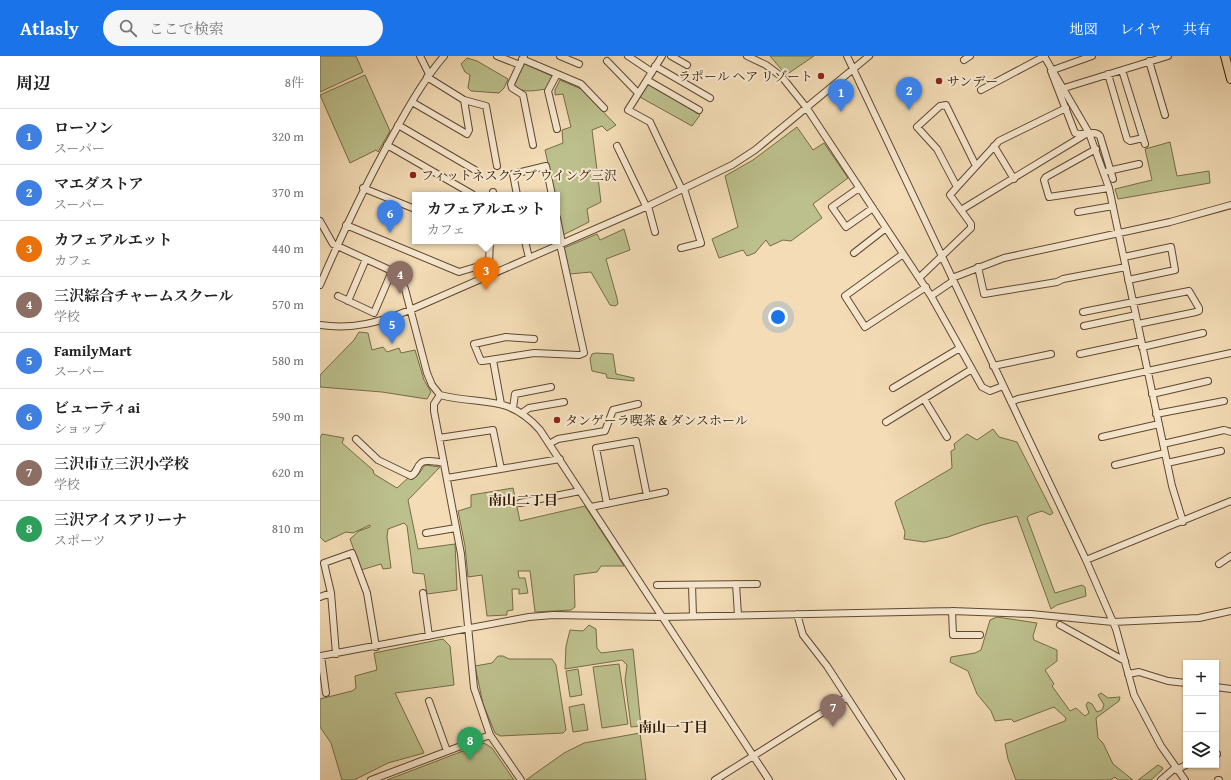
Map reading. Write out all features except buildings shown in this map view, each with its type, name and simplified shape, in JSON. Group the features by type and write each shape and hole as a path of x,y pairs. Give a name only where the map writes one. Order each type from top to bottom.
{"main road":[{"path":"1225,56 1231,79"}],"street":[{"path":"420,56 428,75 464,100 486,106 497,166"},
{"path":"320,285 363,188 428,75 444,56"},
{"path":"497,56 522,60 581,84 604,108"},
{"path":"560,56 579,64"},
{"path":"628,56 710,98"},
{"path":"662,56 628,110 650,122 683,189 701,243 681,248"},
{"path":"672,56 687,65"},
{"path":"747,56 766,65 782,77 806,107 926,287 972,369 986,390 990,391 1003,386"},
{"path":"847,56 1086,560 1113,622 1126,661 1130,684 1140,707 1160,746 1175,769 1185,780"},
{"path":"320,325 360,326 383,320 410,310 647,206 732,165 755,150 869,56"},
{"path":"964,60 970,56"},
{"path":"981,90 1045,56 1064,88 1113,180"},
{"path":"1053,70 1092,56"},
{"path":"1064,88 1168,56"},
{"path":"522,60 511,86 523,95 532,144"},
{"path":"607,61 638,93"},
{"path":"1149,61 1165,115"},
{"path":"1053,70 1051,71 1075,133 1098,133 1100,136 1118,233 1158,424 1182,522"},
{"path":"1108,74 1127,140 1144,141 1122,70"},
{"path":"557,74 548,91 557,129"},
{"path":"647,80 699,110"},
{"path":"412,102 467,134 469,130 464,100"},
{"path":"957,187 937,149 917,127 940,106 946,105 976,166"},
{"path":"920,278 971,228 972,224 950,195 994,146 1004,138 1066,108"},
{"path":"398,125 475,170"},
{"path":"961,210 1087,133"},
{"path":"388,145 469,192"},
{"path":"617,146 647,206 655,232"},
{"path":"994,146 1014,178"},
{"path":"1096,149 1046,177 1044,180 1049,197 1109,188"},
{"path":"1107,171 1139,164"},
{"path":"516,192 513,174 546,166 551,192"},
{"path":"363,188 412,208"},
{"path":"859,188 832,207 846,227 873,208"},
{"path":"931,296 952,279 978,267 1004,258 1170,222 1231,205"},
{"path":"1078,212 1113,206"},
{"path":"320,221 326,234 337,246 392,271 402,283 427,373 432,385 440,395 501,404 513,408 522,413 540,430 769,780"},
{"path":"346,225 459,272 488,263 490,244"},
{"path":"854,253 886,228"},
{"path":"534,339 506,337 474,344 481,361 534,353 579,355 584,353 560,238"},
{"path":"527,244 529,258"},
{"path":"1124,257 1171,247 1175,270 1128,280"},
{"path":"904,254 845,296 865,327 926,287"},
{"path":"348,301 366,259"},
{"path":"978,267 984,294 1057,282 1063,279 1126,267"},
{"path":"338,296 374,313 392,271"},
{"path":"1082,312 1189,291 1199,308 1196,312 1138,324"},
{"path":"1084,326 1136,315"},
{"path":"1080,354 1203,333"},
{"path":"893,388 960,348"},
{"path":"1011,402 1231,353"},
{"path":"993,366 1051,354"},
{"path":"493,360 501,404"},
{"path":"886,422 972,369"},
{"path":"1152,394 1208,381"},
{"path":"513,408 515,394 551,387"},
{"path":"440,395 434,404 463,574 467,629 474,688 490,735 521,780"},
{"path":"924,399 947,437"},
{"path":"1156,414 1224,401"},
{"path":"522,413 529,408 564,402"},
{"path":"549,444 558,439 605,431 613,410 638,404"},
{"path":"1102,437 1158,424"},
{"path":"439,438 493,430 501,469"},
{"path":"1163,444 1224,430 1231,432"},
{"path":"356,439 378,460 412,476 416,473 420,463 424,461 444,463"},
{"path":"608,504 596,448 636,441 647,496"},
{"path":"1167,463 1221,451"},
{"path":"1115,465 1165,453"},
{"path":"446,478 560,460"},
{"path":"520,503 580,491"},
{"path":"590,507 665,492"},
{"path":"1086,560 1231,501"},
{"path":"426,533 456,528"},
{"path":"336,654 331,593 323,572 324,563 352,553 367,594 376,647"},
{"path":"1218,564 1231,556"},
{"path":"736,584 738,615"},
{"path":"657,585 757,584"},
{"path":"692,585 693,616"},
{"path":"320,597 331,593"},
{"path":"423,593 429,636"},
{"path":"326,693 321,656 376,647 529,617 662,617 952,611 1031,614 1113,622 1198,618 1231,611"},
{"path":"952,611 953,635 980,635"},
{"path":"797,614 803,635 827,666 901,780"},
{"path":"1060,625 1126,661"},
{"path":"1128,674 1139,672 1161,680 1183,683"},
{"path":"1219,687 1231,689"},
{"path":"715,780 847,696"},
{"path":"430,701 447,751"},
{"path":"371,780 490,735"},
{"path":"1161,780 1175,769 1183,766"}],"green space":[{"path":"320,56 356,56 363,72 320,92"},
{"path":"770,56 814,56 786,75"},
{"path":"467,58 477,61 508,79 504,88 499,93 471,91 468,88 470,75 465,72 461,64"},
{"path":"525,64 552,76 547,89 528,91 516,87 513,83"},
{"path":"365,75 390,131 378,152 376,150 350,163 320,95"},
{"path":"560,80 581,89 616,125 607,131 602,126 592,130 601,202 587,209 589,222 563,235 560,220 560,192 554,192 545,150 563,143 562,130 571,127 563,94 555,95 555,90"},
{"path":"646,84 650,84 700,115 692,126 638,96"},
{"path":"797,127 813,150 824,143 848,178 813,204 822,218 791,241 783,240 770,246 766,240 755,253 747,256 743,250 719,258 712,239 738,227 725,176 753,160"},
{"path":"1170,142 1177,176 1209,171 1210,183 1118,199 1115,189 1152,180 1145,149"},
{"path":"624,229 630,250 606,259 617,298 618,304 615,306 610,305 591,272 570,274 564,248 597,234 600,240"},
{"path":"359,332 368,333 372,350 383,347 387,352 399,348 401,353 415,350 424,380 431,392 427,399 382,392 320,387 320,375 354,340"},
{"path":"592,354 613,354 616,374 634,378 634,381 607,378 606,374 592,371 590,359"},
{"path":"993,429 999,437 1017,442 1053,513 1050,515 1042,511 1030,515 1027,518 1055,593 1082,585 1085,587 1086,596 1057,605 1051,609 1017,516 982,525 948,537 924,542 904,539 905,532 895,503 896,501 952,468 951,451 955,449 954,444 967,434 977,440"},
{"path":"322,434 344,438 342,443 373,470 374,474 397,488 408,478 412,479 418,475 425,465 440,467 408,500 418,549 455,544 457,590 427,594 424,574 413,573 407,526 404,523 388,529 387,537 391,568 383,569 381,564 361,570 350,539 359,531 370,527 370,525 353,533 346,532 325,542 320,537 320,438"},
{"path":"513,488 520,521 585,506 624,566 601,566 597,572 574,575 575,607 571,610 535,612 530,571 518,571 519,578 525,578 528,593 519,594 519,589 512,589 513,610 507,611 507,615 487,616 482,575 468,577 465,546 458,511 471,507 471,495"},
{"path":"997,617 1037,623 1033,636 1034,640 1057,650 1057,661 1045,670 1054,684 1052,686 1070,711 1076,708 1085,716 1089,713 1086,705 1088,702 1092,704 1097,712 1102,710 1104,705 1098,695 1101,693 1108,698 1120,697 1119,701 1096,718 1098,738 1103,743 1113,764 1133,780 1118,780 1115,777 1110,780 1016,780 1008,759 1005,744 1065,721 1066,718 1054,707 1014,722 1011,719 995,721 991,711 977,694 968,671 950,662 951,657 975,653 981,650 990,620"},
{"path":"589,625 596,629 597,648 601,653 633,649 641,726 631,727 625,680 627,665 622,660 565,669 566,646 570,630 583,631"},
{"path":"443,639 450,646 454,685 395,693 424,753 388,763 354,780 342,780 331,743 320,727 320,699 352,691 356,688 355,676 377,670 374,653"},
{"path":"498,656 503,656 509,659 552,659 556,665 566,730 563,733 500,736 495,733 483,704 475,666 492,663"},
{"path":"619,664 628,724 602,728 593,667"},
{"path":"578,669 582,695 570,697 566,671"},
{"path":"584,704 588,730 573,732 569,707"},
{"path":"640,733 646,780 526,780 564,753 584,743"},
{"path":"484,743 492,748 514,780 387,780"},
{"path":"1158,765 1163,768 1151,780 1138,780"}],"place":[{"name":"ラポール ヘア リゾート","path":"821,76"},
{"name":"サンデー","path":"939,81"},
{"name":"マエダストア","path":"909,110"},
{"name":"ローソン","path":"841,112"},
{"name":"フィットネスクラブ ウイング三沢","path":"413,175"},
{"name":"ビューティai","path":"390,233"},
{"name":"カフェアルエット","path":"486,290"},
{"name":"三沢綜合チャームスクール","path":"400,294"},
{"name":"FamilyMart","path":"392,344"},
{"name":"タンゲーラ喫茶 & ダンスホール","path":"557,420"},
{"name":"三沢市立三沢小学校","path":"833,727"},
{"name":"三沢アイスアリーナ","path":"470,760"}],"district":[{"name":"南山二丁目","path":"523,500"},
{"name":"南山一丁目","path":"673,727"}]}
